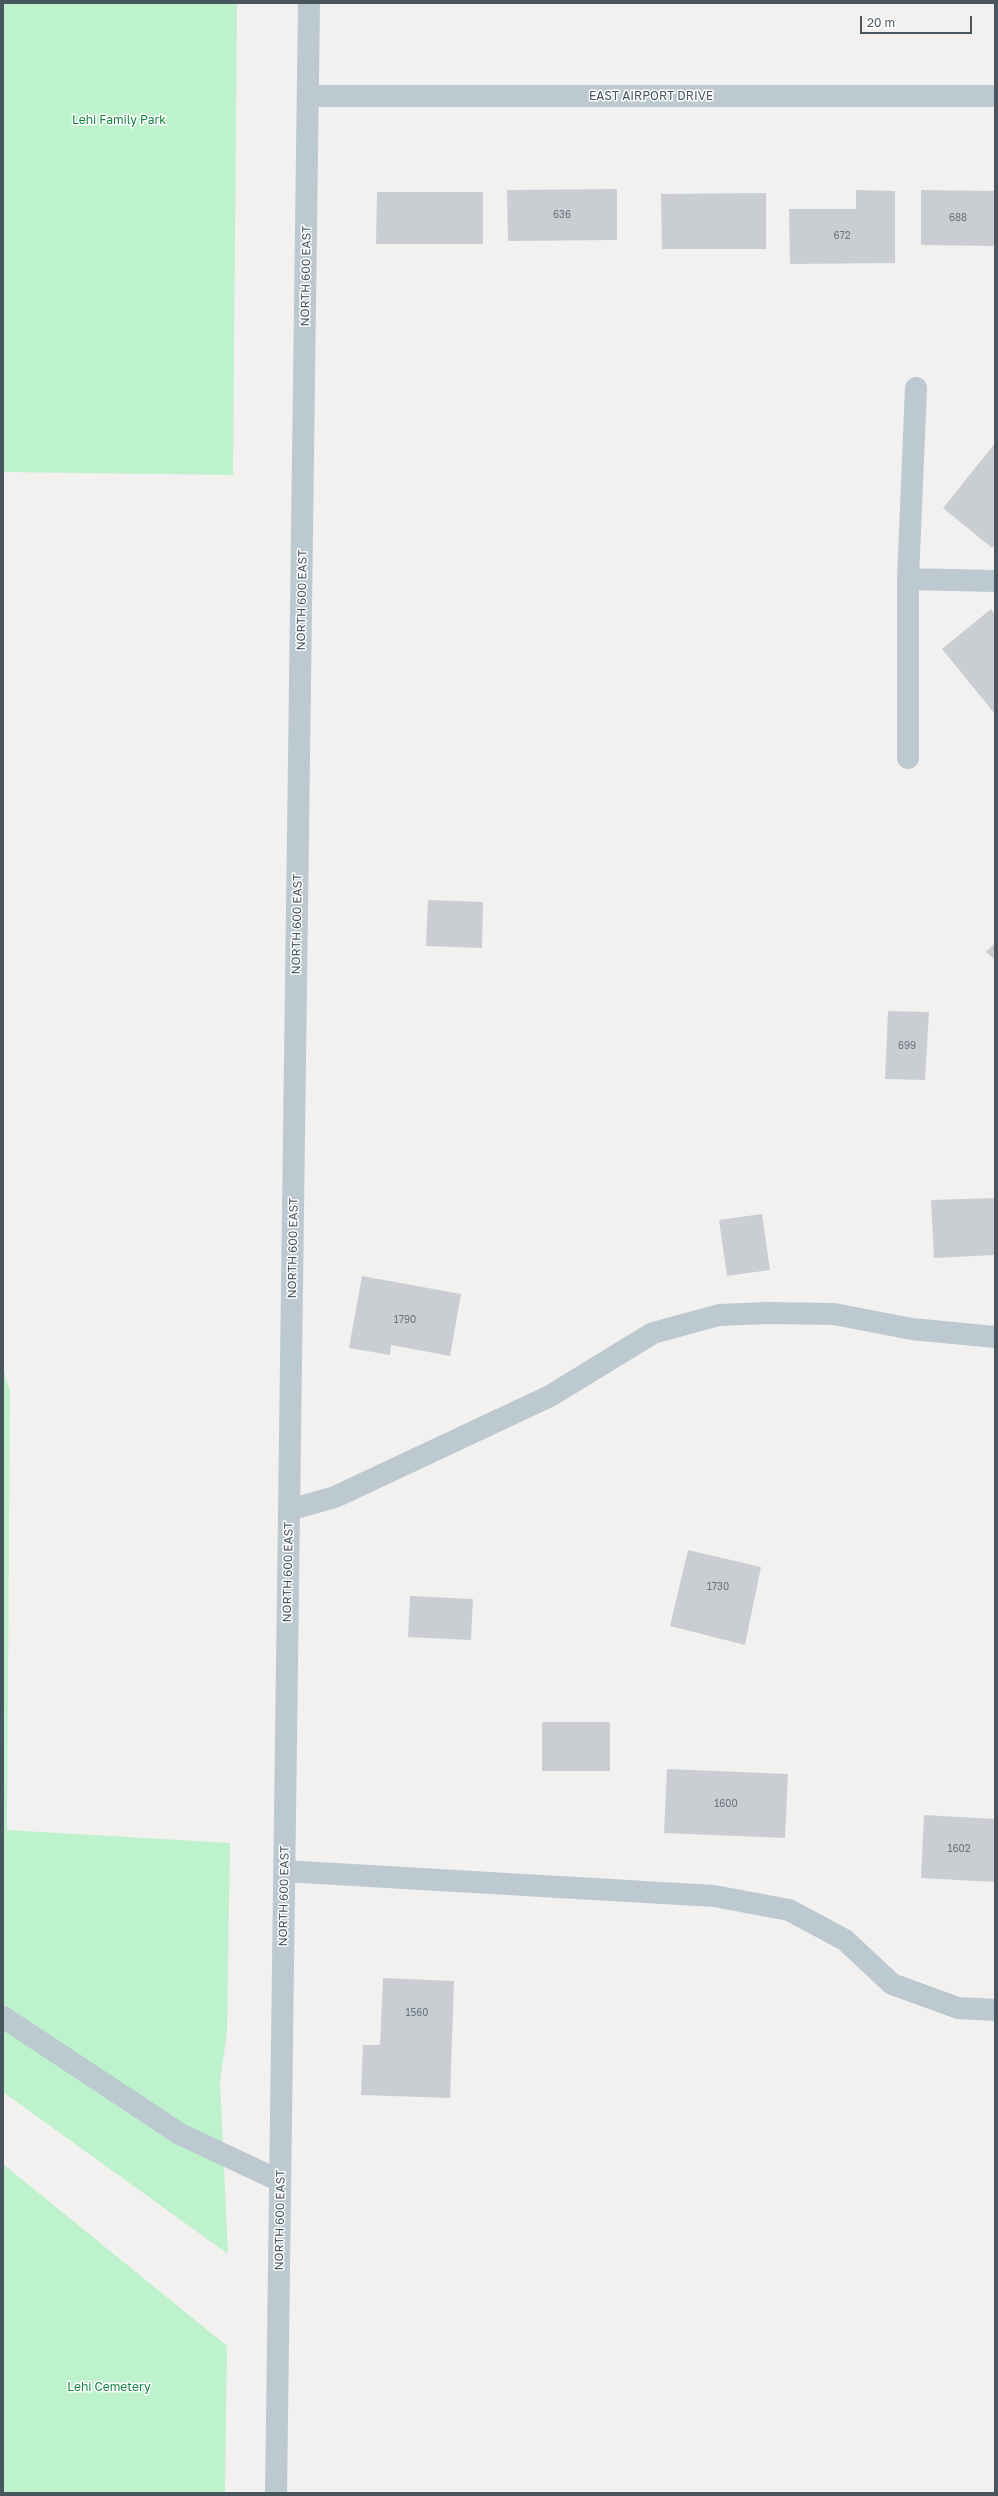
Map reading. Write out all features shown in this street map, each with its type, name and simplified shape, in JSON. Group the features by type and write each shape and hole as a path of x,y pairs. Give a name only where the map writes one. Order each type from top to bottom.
{"street":[{"name":"NORTH 600 EAST","path":"276,2493 309,3"},
{"name":"EAST AIRPORT DRIVE","path":"308,96 995,96"},
{"path":"908,758 908,579 916,388"},
{"path":"908,579 995,581"},
{"path":"289,1510 335,1496 550,1396 653,1333 719,1315 768,1313 834,1314 912,1330 995,1337"},
{"path":"284,1871 714,1896 790,1910 845,1940 892,1984 958,2008 995,2010"},
{"path":"3,2017 180,2134 280,2181"}],"green space":[{"name":"Lehi Family Park","path":"3,3 237,3 233,475 3,472"},
{"path":"3,1369 10,1391 7,1830 230,1843 227,2032 220,2081 228,2254 3,2092"},
{"name":"Lehi Cemetery","path":"3,2164 227,2346 225,2493 3,2493"}],"building":[{"path":"617,189 617,240 508,241 507,190"},
{"path":"856,190 895,191 895,263 790,264 789,209 856,209"},
{"path":"921,190 995,191 995,246 921,245"},
{"path":"377,192 483,192 483,244 376,244"},
{"path":"766,193 766,249 662,249 661,194"},
{"path":"995,443 995,544 992,548 943,508"},
{"path":"991,609 995,614 995,714 942,649"},
{"path":"428,900 483,902 482,948 426,946"},
{"path":"995,943 995,960 986,952"},
{"path":"888,1011 929,1012 925,1080 885,1079"},
{"path":"995,1198 995,1255 934,1258 931,1200"},
{"path":"762,1214 770,1270 727,1276 719,1220"},
{"path":"362,1276 461,1294 450,1356 391,1345 390,1355 349,1348"},
{"path":"688,1550 761,1567 745,1645 670,1626"},
{"path":"410,1596 473,1599 471,1640 408,1637"},
{"path":"542,1722 610,1722 610,1771 542,1771"},
{"path":"667,1769 788,1774 785,1838 664,1833"},
{"path":"924,1815 995,1819 995,1882 921,1878"},
{"path":"383,1978 454,1981 450,2098 361,2095 363,2045 380,2045"}]}
